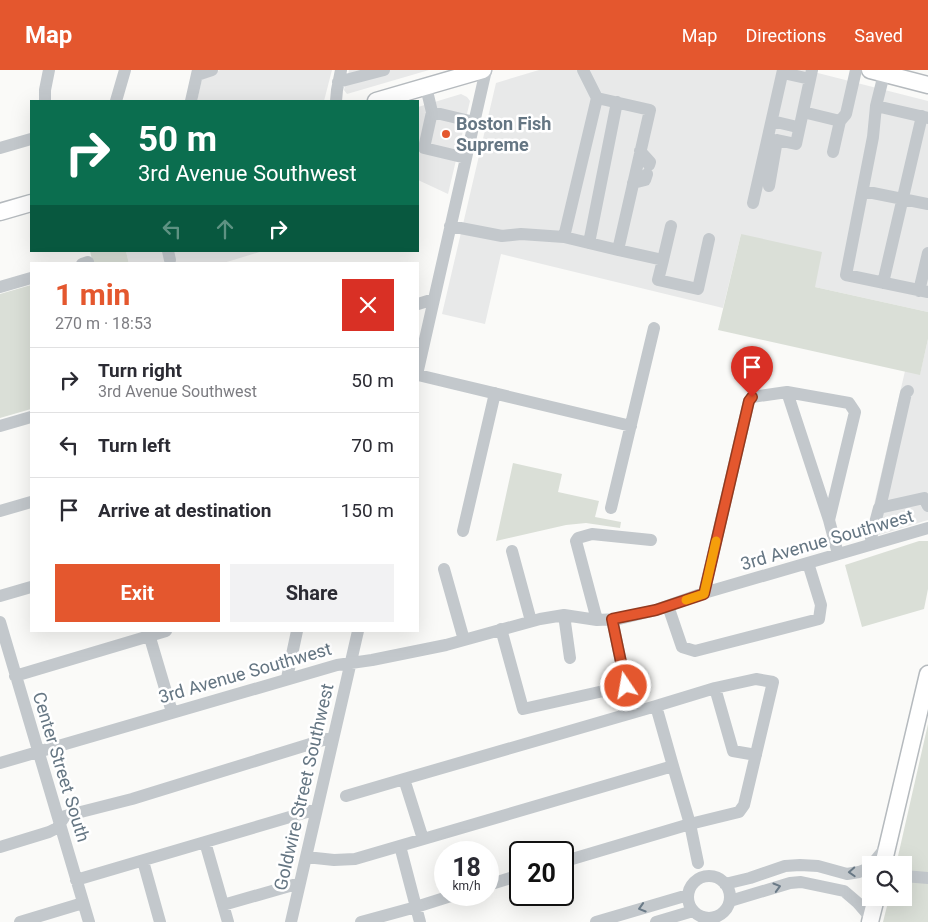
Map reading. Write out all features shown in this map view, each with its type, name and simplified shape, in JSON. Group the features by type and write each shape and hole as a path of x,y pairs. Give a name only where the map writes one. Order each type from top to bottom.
{"main road":[{"path":"380,100 484,70"},
{"path":"877,72 913,75 928,85"},
{"path":"0,212 30,202"},
{"path":"886,856 928,674"},
{"path":"871,920 874,906"}],"street":[{"path":"45,100 49,70"},
{"path":"116,100 125,70"},
{"path":"190,100 197,72 212,70"},
{"path":"336,100 340,76 384,70"},
{"path":"419,366 484,70"},
{"path":"564,237 597,98 584,70"},
{"path":"833,152 840,121 846,114 856,70"},
{"path":"753,204 783,71 811,74 796,144 777,140 769,186"},
{"path":"877,72 873,137 846,275 924,291 928,252"},
{"path":"426,87 432,112 424,148 466,158"},
{"path":"597,98 650,110 618,250"},
{"path":"589,243 617,102"},
{"path":"876,106 925,117 902,199 883,283"},
{"path":"432,112 474,122"},
{"path":"802,112 840,121"},
{"path":"772,121 793,126"},
{"path":"0,148 30,139"},
{"path":"633,183 645,180 650,162 640,151"},
{"path":"862,191 928,204"},
{"path":"450,226 502,236 521,234 564,237 662,260"},
{"path":"671,226 658,280 698,289 709,239"},
{"path":"0,287 30,278"},
{"path":"419,304 434,299"},
{"path":"611,508 654,328"},
{"path":"419,375 631,426"},
{"path":"873,544 870,538 880,508 902,407 908,391"},
{"path":"463,531 495,392"},
{"path":"704,594 749,401 752,397 787,392 849,403 855,412 829,520"},
{"path":"787,392 829,520 838,554"},
{"path":"0,426 30,417"},
{"path":"880,508 924,498 928,506"},
{"path":"0,511 30,502"},
{"name":"3rd Avenue Southwest","path":"0,763 288,678 351,662 372,660 464,640 532,621 564,616 597,620 612,619 656,610 928,528"},
{"path":"597,620 576,541 578,538 592,534 651,540"},
{"path":"512,550 532,621"},
{"path":"668,606 682,647 695,651 819,619 821,605 808,563"},
{"path":"444,569 464,640"},
{"path":"0,596 30,587"},
{"path":"564,616 570,658"},
{"path":"502,629 523,709 626,686 612,619"},
{"name":"Center Street South","path":"0,622 88,922"},
{"path":"288,678 298,632"},
{"name":"Goldwire Street Southwest","path":"291,922 358,632"},
{"path":"15,676 148,634 172,712"},
{"path":"346,796 715,688 756,679 773,682 744,805 739,812 690,824 574,858"},
{"path":"715,688 733,751 756,755"},
{"path":"656,706 690,824 698,863 698,879"},
{"path":"0,847 49,832 57,828 65,816 132,799 333,738"},
{"path":"306,857 334,860 355,859 673,766"},
{"path":"404,779 423,839"},
{"path":"76,880 317,809"},
{"path":"204,842 228,922"},
{"path":"726,884 785,866 818,866 848,874 859,872 869,868 888,844"},
{"path":"400,846 420,922"},
{"path":"143,860 160,922"},
{"path":"698,863 710,876"},
{"path":"710,876 726,884 730,894 730,901 724,913 711,920 693,911 688,904 688,895 692,884 698,879 710,876"},
{"path":"912,877 928,878"},
{"path":"730,901 790,883 801,882 844,891 858,902 871,920"},
{"path":"223,905 300,883"},
{"path":"596,922 688,895"},
{"path":"361,922 434,901"},
{"path":"20,922 83,903"},
{"path":"656,922 693,911"}],"shaded area":[{"path":"220,70 332,70 324,100 197,100 203,75"},
{"path":"349,70 429,70 347,94 344,90"},
{"path":"539,70 806,70 928,101 928,312 815,287 741,234 723,308 501,254 485,324 442,314 496,83"},
{"path":"461,94 470,101 448,194 419,180 419,107"},
{"path":"741,234 822,252 815,287 928,312 928,339 920,375 718,330"},
{"path":"90,252 126,252 129,262 93,262"},
{"path":"126,252 260,252 227,262 129,262"},
{"path":"30,285 30,409 0,418 0,294"},
{"path":"928,339 928,520 866,539 905,371 920,374"},
{"path":"513,463 562,474 558,492 599,501 595,517 621,522 620,528 586,523 566,525 496,541"},
{"path":"919,541 928,541 928,589 924,609 862,627 845,565"},
{"path":"928,724 928,922 883,922 887,906 912,906 912,856 898,856"}],"slow traffic":[{"path":"686,600 704,594 716,541"}],"place":[{"name":"Boston Fish Supreme","path":"446,134"}],"route":[{"path":"626,686 612,619 656,610 704,594 749,401 752,397"}]}
